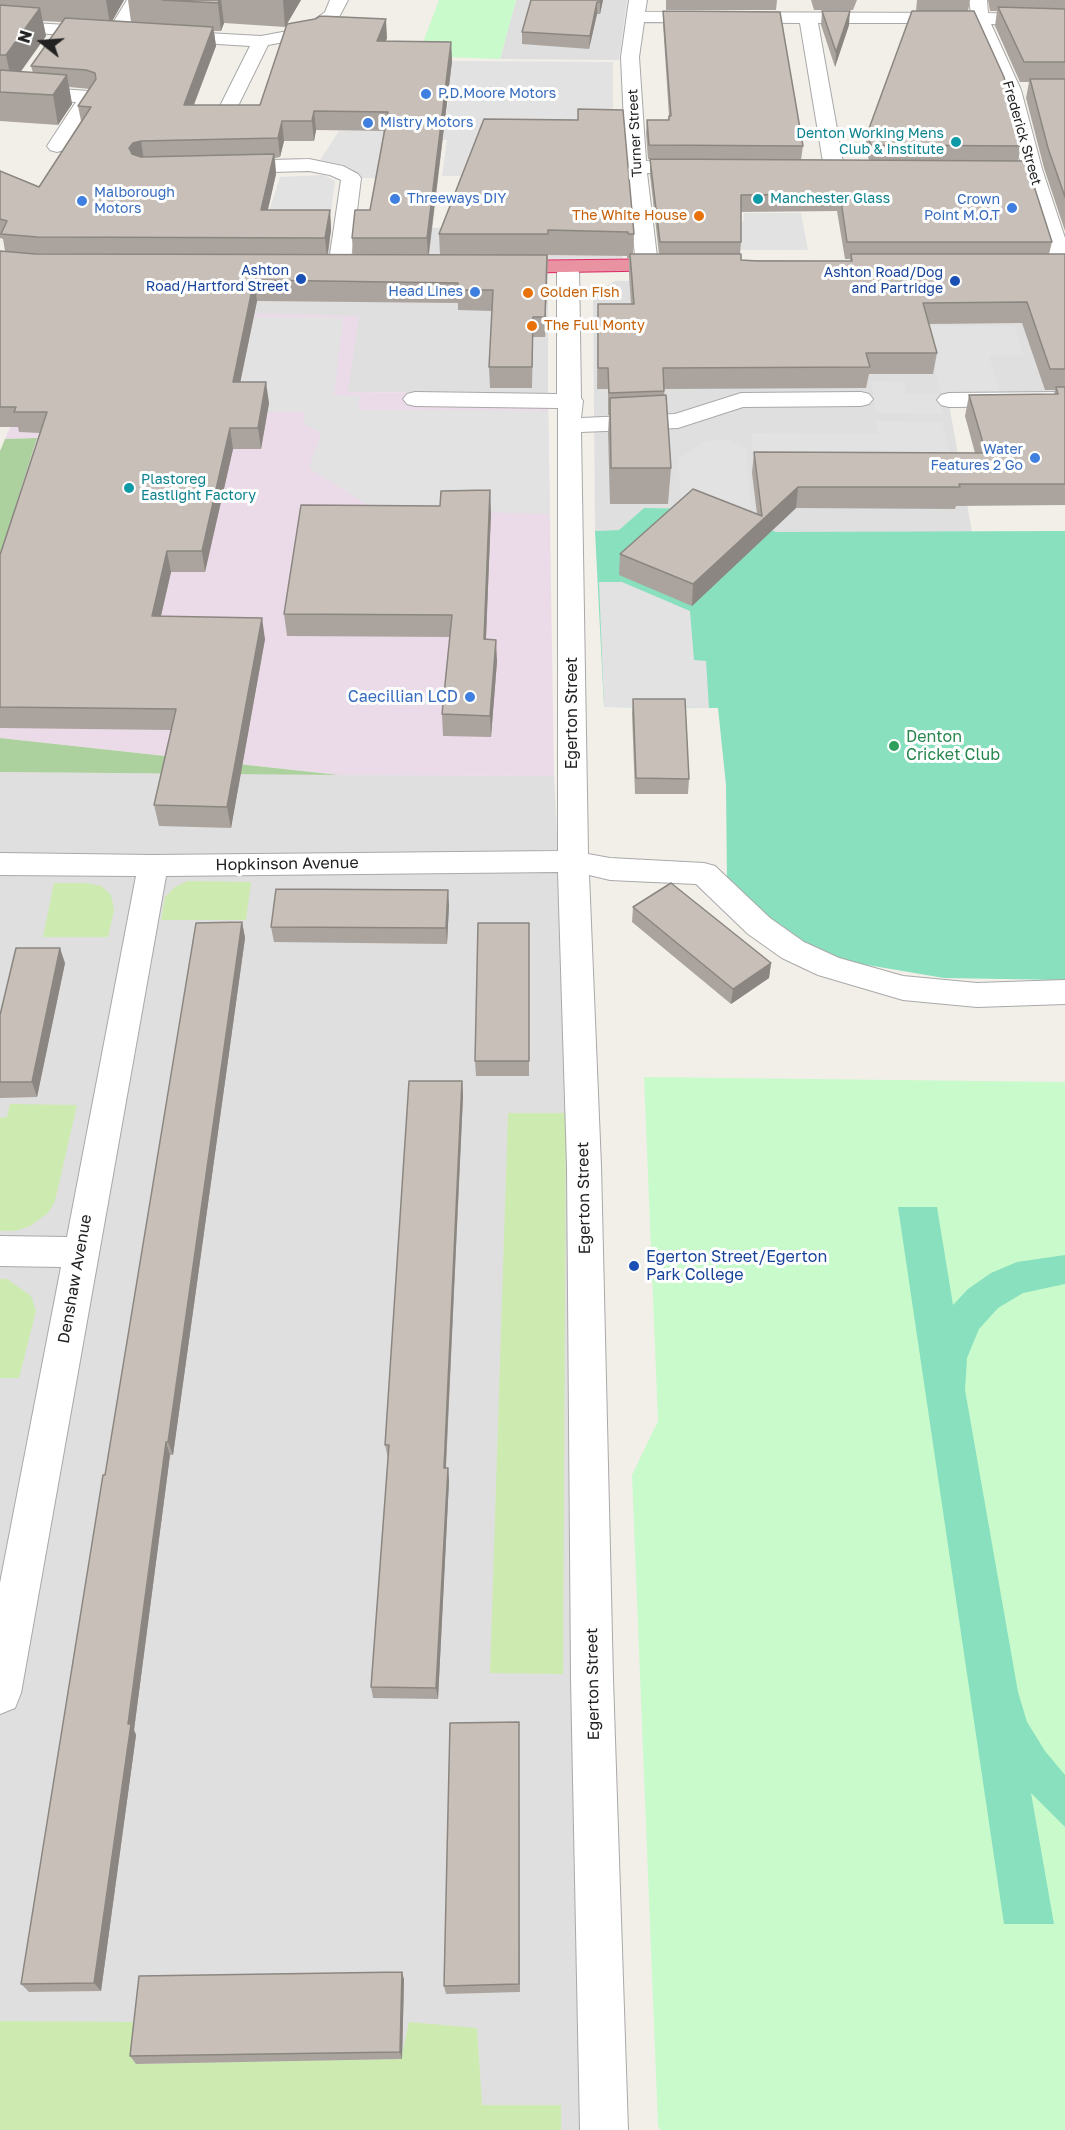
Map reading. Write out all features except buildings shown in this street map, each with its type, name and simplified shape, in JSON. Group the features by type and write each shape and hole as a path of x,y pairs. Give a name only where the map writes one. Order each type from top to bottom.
{"highway":[{"path":"477,267 691,266"},
{"path":"1041,267 1065,267"},
{"path":"316,268 362,268"}],"street":[{"path":"116,33 136,0"},
{"path":"0,26 261,41 310,32 332,15 339,0"},
{"path":"637,9 808,18 979,9 1065,21"},
{"name":"Turner Street","path":"637,9 630,57 636,168 647,265"},
{"name":"Frederick Street","path":"979,9 1012,90 1032,169 1065,267"},
{"path":"808,18 834,168"},
{"path":"50,48 62,30"},
{"path":"229,106 261,41"},
{"path":"9,92 31,75"},
{"path":"1012,90 1033,90"},
{"path":"9,92 89,97 57,146"},
{"path":"215,167 309,165 336,170 351,178 339,268"},
{"path":"636,168 717,168"},
{"path":"811,168 857,168"},
{"path":"1009,169 1032,169"},
{"name":"Egerton Street","path":"568,267 573,861 584,1166 592,1679 604,2130"},
{"path":"416,399 571,413 647,424 678,422 741,400 861,399"},
{"path":"821,399 825,422"},
{"path":"949,400 1065,399"},
{"name":"Hopkinson Avenue","path":"0,864 153,866 573,861 610,869 704,874 759,926 793,950 829,967 903,988 977,995 1065,992"},
{"name":"Denshaw Avenue","path":"0,1693 153,866"},
{"path":"0,1251 80,1252"}],"shaded area":[{"path":"516,0 627,0 619,60 500,59"},
{"path":"452,61 613,62 613,133 482,176 442,176 447,140 430,140 432,122 445,122 449,97 438,97"},
{"path":"339,131 389,131 380,178 357,178 352,169 342,164 320,160"},
{"path":"324,175 335,181 329,227 264,227 280,177"},
{"path":"744,213 801,213 808,250 663,250 734,222 743,222"},
{"path":"360,227 623,230 623,258 548,259 548,394 348,392 240,313 252,277"},
{"path":"75,275 241,313 359,316 348,392 548,394 554,776 339,775 0,738 0,555 37,438 5,439"},
{"path":"1065,277 1065,392 947,393 972,532 776,532 721,509 644,508 619,530 595,531 593,293 615,281"},
{"path":"253,317 343,318 334,395 360,396 358,410 548,411 550,514 374,509 309,468 321,433 304,424 305,412 267,412 269,403 236,403"},
{"path":"924,326 1014,326 1024,355 989,356 1000,392 941,392"},
{"path":"871,381 904,382 906,394 938,394 943,414 876,413"},
{"path":"876,421 942,422 953,463 754,462 751,433 878,434"},
{"path":"729,440 746,448 751,509 682,509 678,460 704,441"},
{"path":"599,582 622,582 690,611 694,660 706,661 709,708 604,707"},
{"path":"0,772 554,776 584,1354 589,2130 0,2130"}],"green space":[{"path":"439,0 516,0 500,59 418,56"},
{"path":"37,438 0,555 0,451 5,439"},
{"name":"Denton Cricket Club","path":"644,508 721,509 776,532 1065,531 1065,980 944,978 838,960 799,944 727,884 726,785 718,708 604,707 595,531 619,530"},
{"path":"0,738 339,775 0,772"},
{"path":"188,881 251,882 246,920 161,920 165,897 175,887"},
{"path":"54,883 86,883 101,886 111,895 114,910 108,937 43,937"},
{"path":"644,1077 1065,1082 1065,2130 660,2130 658,2125 632,1475 658,1421"},
{"path":"10,1104 77,1105 55,1201 48,1213 30,1226 15,1231 0,1231 0,1118 7,1117"},
{"path":"508,1113 566,1113 563,1674 490,1673"},
{"path":"898,1207 937,1207 953,1305 968,1289 991,1273 1017,1262 1065,1255 1065,1284 1023,1293 998,1308 979,1329 967,1358 965,1390 1018,1692 1027,1722 1045,1751 1065,1775 1065,1827 1031,1793 1054,1924 1004,1924"},
{"path":"0,1279 7,1279 31,1296 36,1311 19,1378 0,1378"},
{"path":"0,2021 136,2022 137,2064 401,2059 409,2022 477,2028 482,2105 561,2105 561,2130 0,2130"}],"place":[{"name":"P.D.Moore Motors","path":"426,94"},
{"name":"Mistry Motors","path":"368,123"},
{"name":"Denton Working Mens Club & Institute","path":"956,142"},
{"name":"Threeways DIY","path":"395,199"},
{"name":"Manchester Glass","path":"758,199"},
{"name":"Malborough Motors","path":"82,201"},
{"name":"Crown Point M.O.T","path":"1012,208"},
{"name":"The White House","path":"699,216"},
{"name":"Ashton Road/Hartford Street","path":"301,279"},
{"name":"Ashton Road/Dog and Partridge","path":"955,281"},
{"name":"Head Lines","path":"475,292"},
{"name":"Golden Fish","path":"528,293"},
{"name":"The Full Monty","path":"532,326"},
{"name":"Water Features 2 Go","path":"1035,458"},
{"name":"Plastoreg Eastlight Factory","path":"129,488"},
{"name":"Caecillian LCD","path":"470,697"},
{"name":"Denton Cricket Club","path":"894,746"},
{"name":"Egerton Street/Egerton Park College","path":"634,1266"}]}
